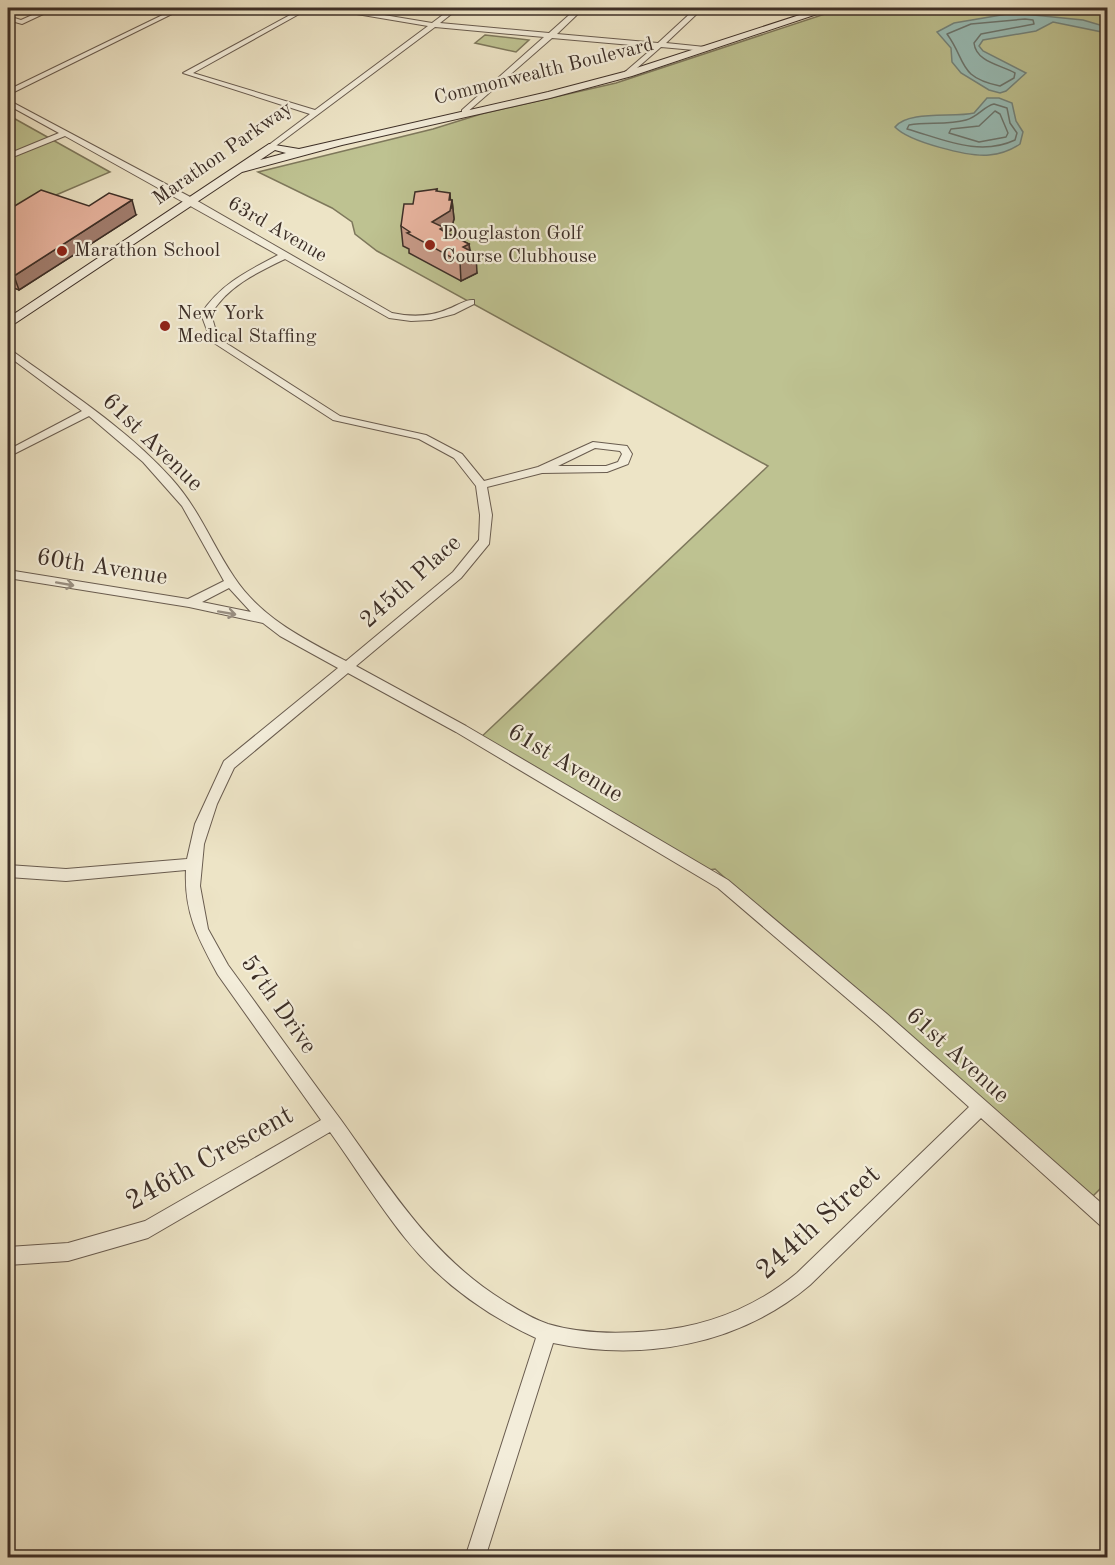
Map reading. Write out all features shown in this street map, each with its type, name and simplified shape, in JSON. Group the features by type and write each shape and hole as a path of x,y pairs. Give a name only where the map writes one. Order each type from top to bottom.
{"street":[{"path":"8,18 22,22 53,8"},
{"path":"8,93 181,8"},
{"path":"307,8 187,73 315,113"},
{"path":"333,8 434,25 705,49"},
{"name":"Marathon Parkway","path":"8,324 273,146 456,8"},
{"path":"465,112 548,35 581,8"},
{"path":"628,74 700,8"},
{"name":"Commonwealth Boulevard","path":"237,170 465,112 550,95 628,74 830,8"},
{"name":"63rd Avenue","path":"8,102 191,201 389,315 409,320 429,320 449,314 471,302"},
{"path":"8,157 66,133"},
{"name":"Commonwealth Boulevard","path":"273,146 299,153"},
{"path":"285,255 227,286 213,299 206,314 214,339 337,418 422,437 458,456 481,485 542,470 593,445 623,448 627,454 623,464 607,469 542,470"},
{"name":"61st Avenue","path":"8,352 89,412 141,457 185,502 204,529 231,582 266,619 284,633 460,729 723,884 882,1019 1107,1221"},
{"path":"8,454 89,412"},
{"name":"245th Place","path":"348,666 457,575 476,555 485,541 486,515 481,485"},
{"name":"60th Avenue","path":"8,574 189,603 266,619"},
{"name":"60th Avenue","path":"189,603 231,582"},
{"name":"57th Drive","path":"348,666 229,765 206,809 193,864 192,895 207,941 223,970 411,1232 439,1263 487,1301 519,1321 547,1333"},
{"path":"8,871 66,875 193,864"},
{"name":"244th Street","path":"547,1333 585,1341 619,1343 711,1330 753,1313 779,1298 801,1281 980,1108"},
{"name":"246th Crescent","path":"8,1256 68,1252 148,1229 332,1122"},
{"path":"475,1557 547,1333"}],"green space":[{"path":"843,8 1107,8 1108,1181 1087,1202 715,869 702,871 479,739 768,466 377,251 355,234 352,222 332,208 258,172 433,129 481,114 616,83"},
{"path":"485,35 529,40 516,52 475,43"},
{"path":"8,115 110,172 42,201 8,222"}],"water":[{"path":"1013,13 1083,20 1107,27 1107,33 1053,22 1036,31 983,40 979,46 983,51 1026,73 1006,91 1000,93 989,90 961,73 952,62 951,48 937,32 954,23"},
{"path":"987,98 999,98 1012,103 1016,121 1023,132 1020,144 993,154 968,154 926,143 902,133 895,127 910,118 920,116 974,113"}],"building":[{"path":"437,189 436,191 450,193 449,200 452,200 450,211 432,222 443,227 440,229 445,232 469,244 463,247 476,254 460,262 407,233 410,232 401,226 404,204 413,204 415,192"},
{"path":"41,190 89,206 109,193 132,200 14,276 8,273 8,256 13,253 8,251 8,210"}],"place":[{"name":"Douglaston Golf Course Clubhouse","path":"430,245"},
{"name":"Marathon School","path":"62,251"},
{"name":"New York Medical Staffing","path":"165,326"}]}
